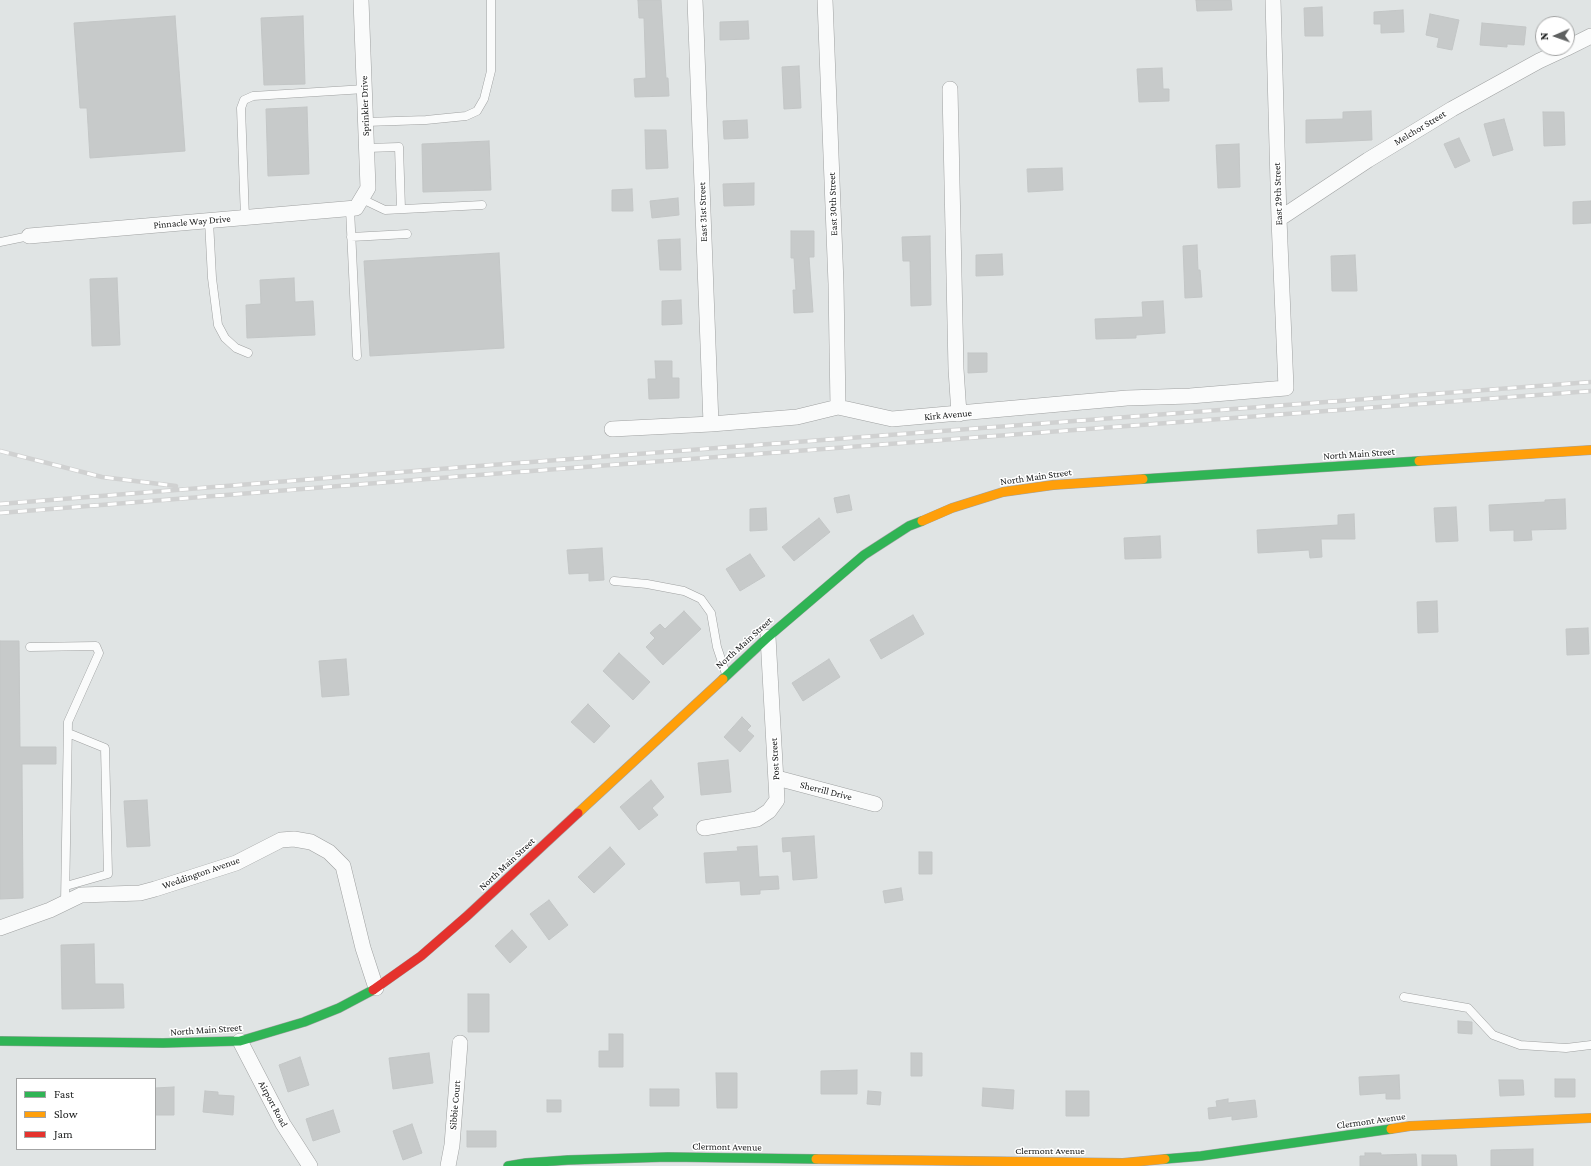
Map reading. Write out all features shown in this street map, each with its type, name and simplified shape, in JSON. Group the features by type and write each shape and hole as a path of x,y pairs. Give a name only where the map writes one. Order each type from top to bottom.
{"main road":[{"name":"North Main Street","path":"0,1041 163,1043 240,1041 304,1022 339,1008 376,988 421,956 467,916 768,636 864,555 908,526 952,508 1002,492 1053,484 1591,450"},
{"name":"Clermont Avenue","path":"508,1166 568,1160 622,1162 668,1157 805,1163 1123,1163 1201,1156 1410,1126 1591,1118"}],"street":[{"name":"Sprinkler Drive","path":"356,205 368,188 361,0"},
{"name":"East 31st Street","path":"695,0 711,424"},
{"name":"East 30th Street","path":"825,0 836,284 838,407"},
{"name":"East 29th Street","path":"1274,0 1279,219 1286,388"},
{"name":"Melchor Street","path":"1575,44 1591,36"},
{"name":"Melchor Street","path":"1279,219 1368,160 1452,109 1550,56"},
{"path":"950,90 956,368 959,414"},
{"name":"Pinnacle Way Drive","path":"28,236 245,218 356,205"},
{"name":"Kirk Avenue","path":"612,429 711,424 797,417 838,407 892,419 1127,398 1190,396 1286,388"},
{"name":"Post Street","path":"704,828 757,819 769,812 777,800 777,778 768,636"},
{"name":"Sherrill Drive","path":"777,778 875,804"},
{"name":"Weddington Avenue","path":"0,928 50,910 81,895 140,893 236,863 281,840 294,839 311,842 330,852 343,866 363,948 376,988"},
{"name":"Airport Road","path":"240,1041 283,1124 310,1166"},
{"name":"Sibbie Court","path":"448,1166 452,1145 460,1043"}],"lane":[{"path":"366,122 426,120 466,116 477,111 484,99 491,71 491,0"},
{"path":"245,218 241,108 244,100 253,96 365,89"},
{"path":"367,148 398,147 401,209"},
{"path":"357,356 351,237 356,205 385,210 482,205"},
{"path":"209,221 212,278 218,325 225,338 236,348 248,353"},
{"path":"351,237 407,234"},
{"path":"0,242 28,236"},
{"path":"614,581 647,584 684,591 701,599 711,614 717,648 726,675"},
{"path":"30,647 96,646 99,653 68,722 65,903"},
{"path":"66,886 108,874 105,748 68,733"},
{"path":"1404,997 1468,1008 1494,1035 1520,1045 1566,1048 1591,1044"}],"building":[{"path":"638,0 661,0 666,78 668,78 669,96 635,97 634,79 646,78 644,18 639,18"},
{"path":"1196,0 1231,0 1232,10 1197,11"},
{"path":"1322,7 1323,36 1305,36 1304,8"},
{"path":"1403,10 1404,32 1381,33 1381,24 1374,24 1374,12"},
{"path":"1430,14 1459,20 1452,50 1437,47 1439,38 1426,35"},
{"path":"175,16 185,151 90,158 87,108 80,108 74,23"},
{"path":"303,16 305,84 264,85 261,18"},
{"path":"748,21 749,39 720,40 720,22"},
{"path":"1482,23 1526,27 1524,45 1507,44 1507,47 1480,45"},
{"path":"799,66 801,108 784,109 782,67"},
{"path":"1162,68 1163,89 1169,89 1169,101 1139,102 1137,69"},
{"path":"307,107 309,174 268,176 266,109"},
{"path":"1371,111 1372,140 1306,143 1306,120 1343,119 1343,112"},
{"path":"1543,112 1564,112 1565,145 1544,146"},
{"path":"1504,119 1513,150 1493,156 1484,124"},
{"path":"747,120 748,138 724,139 723,121"},
{"path":"645,130 666,130 668,168 646,169"},
{"path":"1459,138 1470,161 1455,168 1444,144"},
{"path":"489,141 491,190 423,192 422,144"},
{"path":"1239,144 1240,187 1218,188 1216,145"},
{"path":"1062,168 1063,190 1028,192 1027,169"},
{"path":"754,183 754,205 724,206 723,184"},
{"path":"632,189 633,211 612,211 612,190"},
{"path":"678,198 679,215 652,218 650,201"},
{"path":"1591,201 1591,223 1573,224 1573,202"},
{"path":"791,231 814,231 814,257 809,257 813,312 794,313 793,290 796,290 794,258 791,258"},
{"path":"930,236 931,305 911,306 910,261 903,261 902,237"},
{"path":"680,239 681,270 660,270 658,240"},
{"path":"1197,245 1198,270 1200,270 1202,297 1185,298 1183,246"},
{"path":"499,253 504,348 370,356 364,261"},
{"path":"1002,254 1003,275 976,276 976,255"},
{"path":"1355,255 1357,291 1332,291 1331,256"},
{"path":"117,278 120,345 92,346 90,279"},
{"path":"294,278 295,302 313,301 315,335 247,338 246,305 261,304 260,280"},
{"path":"681,300 682,324 662,325 662,301"},
{"path":"1163,301 1165,333 1136,335 1136,338 1096,339 1095,319 1143,317 1142,302"},
{"path":"968,353 987,353 987,372 968,373"},
{"path":"655,361 672,361 672,378 679,378 679,398 649,399 648,379 656,379"},
{"path":"849,495 852,510 837,513 834,498"},
{"path":"1565,499 1566,529 1531,530 1532,540 1514,541 1514,530 1490,531 1489,505 1545,502 1545,500"},
{"path":"1456,507 1458,541 1436,542 1434,508"},
{"path":"766,508 767,530 750,531 750,509"},
{"path":"1354,514 1355,539 1321,539 1322,557 1310,558 1309,550 1258,553 1257,530 1338,525 1338,515"},
{"path":"819,518 830,532 794,561 782,547"},
{"path":"1160,536 1161,558 1125,559 1124,538"},
{"path":"602,548 604,580 589,581 589,573 569,574 567,550"},
{"path":"750,554 765,576 740,591 726,569"},
{"path":"1437,601 1438,632 1418,633 1417,602"},
{"path":"684,611 701,629 663,665 646,647 655,638 650,633 660,624 665,629"},
{"path":"913,615 924,634 881,659 870,640"},
{"path":"1588,628 1589,654 1567,655 1566,629"},
{"path":"0,641 19,641 20,747 56,747 56,764 22,764 23,898 0,899"},
{"path":"619,653 650,682 633,700 603,671"},
{"path":"346,659 349,695 322,697 319,661"},
{"path":"829,659 840,677 803,701 792,683"},
{"path":"588,704 610,726 594,743 571,722"},
{"path":"742,717 751,726 747,730 754,736 740,752 724,737"},
{"path":"728,760 731,792 701,795 698,763"},
{"path":"651,780 664,797 652,808 658,815 639,830 620,807"},
{"path":"147,800 150,846 127,847 124,801"},
{"path":"814,836 817,878 793,880 791,851 783,852 782,838"},
{"path":"757,846 759,877 778,876 779,889 760,890 760,894 741,895 740,881 706,883 704,853 738,851 737,847"},
{"path":"610,847 625,864 594,893 578,877"},
{"path":"919,852 932,852 932,874 919,874"},
{"path":"901,888 903,900 885,903 883,891"},
{"path":"549,900 568,925 549,940 530,914"},
{"path":"512,930 527,947 510,963 495,946"},
{"path":"94,944 95,984 123,984 124,1008 62,1009 61,945"},
{"path":"468,994 489,994 489,1032 468,1032"},
{"path":"1458,1021 1472,1022 1472,1034 1458,1033"},
{"path":"609,1034 623,1034 623,1067 599,1067 599,1051 609,1051"},
{"path":"429,1053 433,1083 393,1089 389,1058"},
{"path":"911,1053 922,1053 922,1076 911,1076"},
{"path":"300,1057 309,1085 288,1092 279,1065"},
{"path":"857,1070 857,1094 821,1094 821,1071"},
{"path":"716,1073 737,1073 737,1108 717,1108"},
{"path":"1399,1075 1400,1099 1386,1099 1386,1093 1360,1095 1359,1077"},
{"path":"1555,1079 1575,1079 1575,1097 1555,1097"},
{"path":"1499,1080 1523,1080 1524,1095 1500,1096"},
{"path":"174,1087 174,1115 156,1115 156,1088"},
{"path":"983,1088 1014,1090 1013,1109 982,1106"},
{"path":"650,1089 679,1089 679,1106 650,1106"},
{"path":"205,1091 218,1092 218,1095 234,1096 233,1115 203,1112"},
{"path":"868,1091 881,1092 880,1105 867,1104"},
{"path":"1066,1091 1089,1091 1089,1116 1066,1116"},
{"path":"1228,1099 1228,1103 1255,1100 1257,1117 1232,1120 1232,1116 1209,1119 1208,1108 1217,1107 1216,1101"},
{"path":"547,1100 561,1100 561,1112 547,1112"},
{"path":"333,1110 340,1132 313,1141 306,1119"},
{"path":"412,1124 422,1153 403,1160 393,1131"},
{"path":"467,1131 496,1131 496,1147 467,1147"},
{"path":"1533,1149 1533,1166 1491,1166 1491,1150"},
{"path":"1365,1153 1381,1153 1381,1155 1416,1154 1417,1166 1360,1166 1360,1156 1365,1156"},
{"path":"1422,1155 1456,1155 1457,1166 1422,1166"}],"railway":[{"path":"0,504 465,467 1591,382"},
{"path":"0,513 465,476 1591,391"},
{"path":"0,451 102,477 176,486"}],"traffic: fast":[{"path":"1143,479 1419,461"},
{"path":"723,679 768,637 864,555 909,526 922,521"},
{"path":"0,1041 163,1043 240,1041 304,1022 339,1008 373,990"},
{"path":"1165,1159 1201,1156 1391,1129"},
{"path":"508,1166 568,1160 668,1157 816,1159"}],"traffic: slow":[{"path":"1419,461 1591,450"},
{"path":"922,521 952,508 1003,492 1053,485 1143,479"},
{"path":"578,813 723,679"},
{"path":"1391,1129 1410,1126 1591,1118"},
{"path":"816,1159 1123,1163 1165,1159"}],"traffic: jam":[{"path":"373,990 421,956 467,916 578,813"}]}
